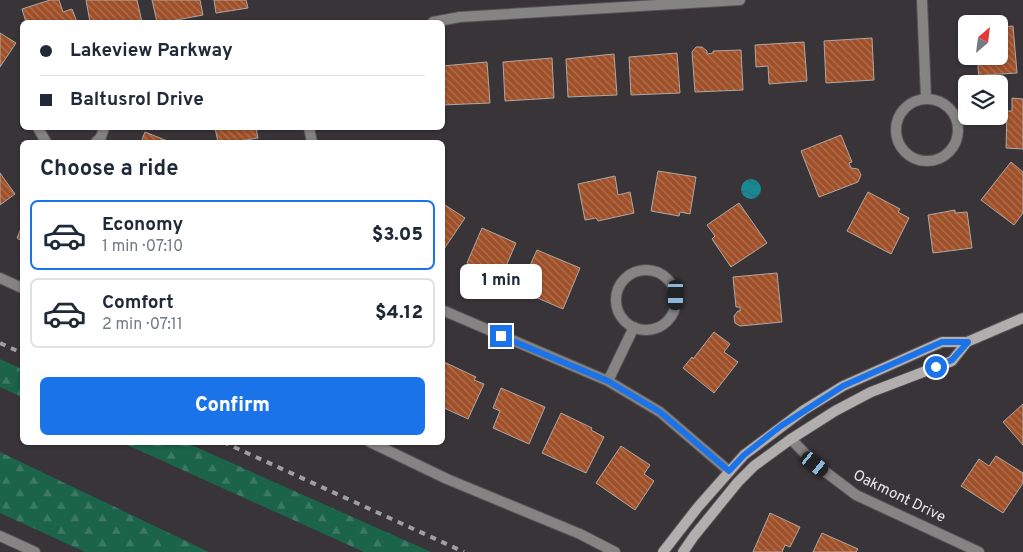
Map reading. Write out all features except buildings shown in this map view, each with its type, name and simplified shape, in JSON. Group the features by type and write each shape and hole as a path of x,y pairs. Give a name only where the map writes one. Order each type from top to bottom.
{"street":[{"path":"444,20 460,17 740,0"},
{"path":"922,0 926,99"},
{"path":"926,99 938,101 948,107 958,125 958,135 951,149 939,159 928,161 918,160 908,155 897,139 896,129 902,111 910,104 926,99"},
{"path":"638,271 658,272 667,277 673,285 676,305 673,315 658,328 648,330 634,327 623,318 618,310 616,300 618,291 622,282 629,275 638,271"},
{"path":"0,278 20,287"},
{"path":"445,311 608,381 660,412 729,471"},
{"path":"663,552 729,471 744,455 781,426 843,386 942,342 968,342 1023,318"},
{"path":"608,381 634,327"},
{"path":"683,552 738,482 754,466 791,439 835,411 871,392 952,360 968,342"},
{"name":"Oakmont Drive","path":"791,439 815,464 856,495 979,552"},
{"path":"376,445 447,479 580,534 615,552"},
{"path":"0,536 35,552"}],"green space":[{"path":"0,359 20,368 20,396 0,387"},
{"path":"127,445 191,445 431,552 364,552"},
{"path":"0,452 209,552 85,552 0,513"}],"water":[{"path":"751,179 758,182 761,189 758,196 751,199 744,196 741,189 744,182"}],"railway":[{"path":"0,343 20,352"},
{"path":"230,445 464,552"}],"route":[{"path":"501,336 608,381 660,412 729,471 744,455 781,426 843,386 942,342 968,342 952,360 936,367"}]}
